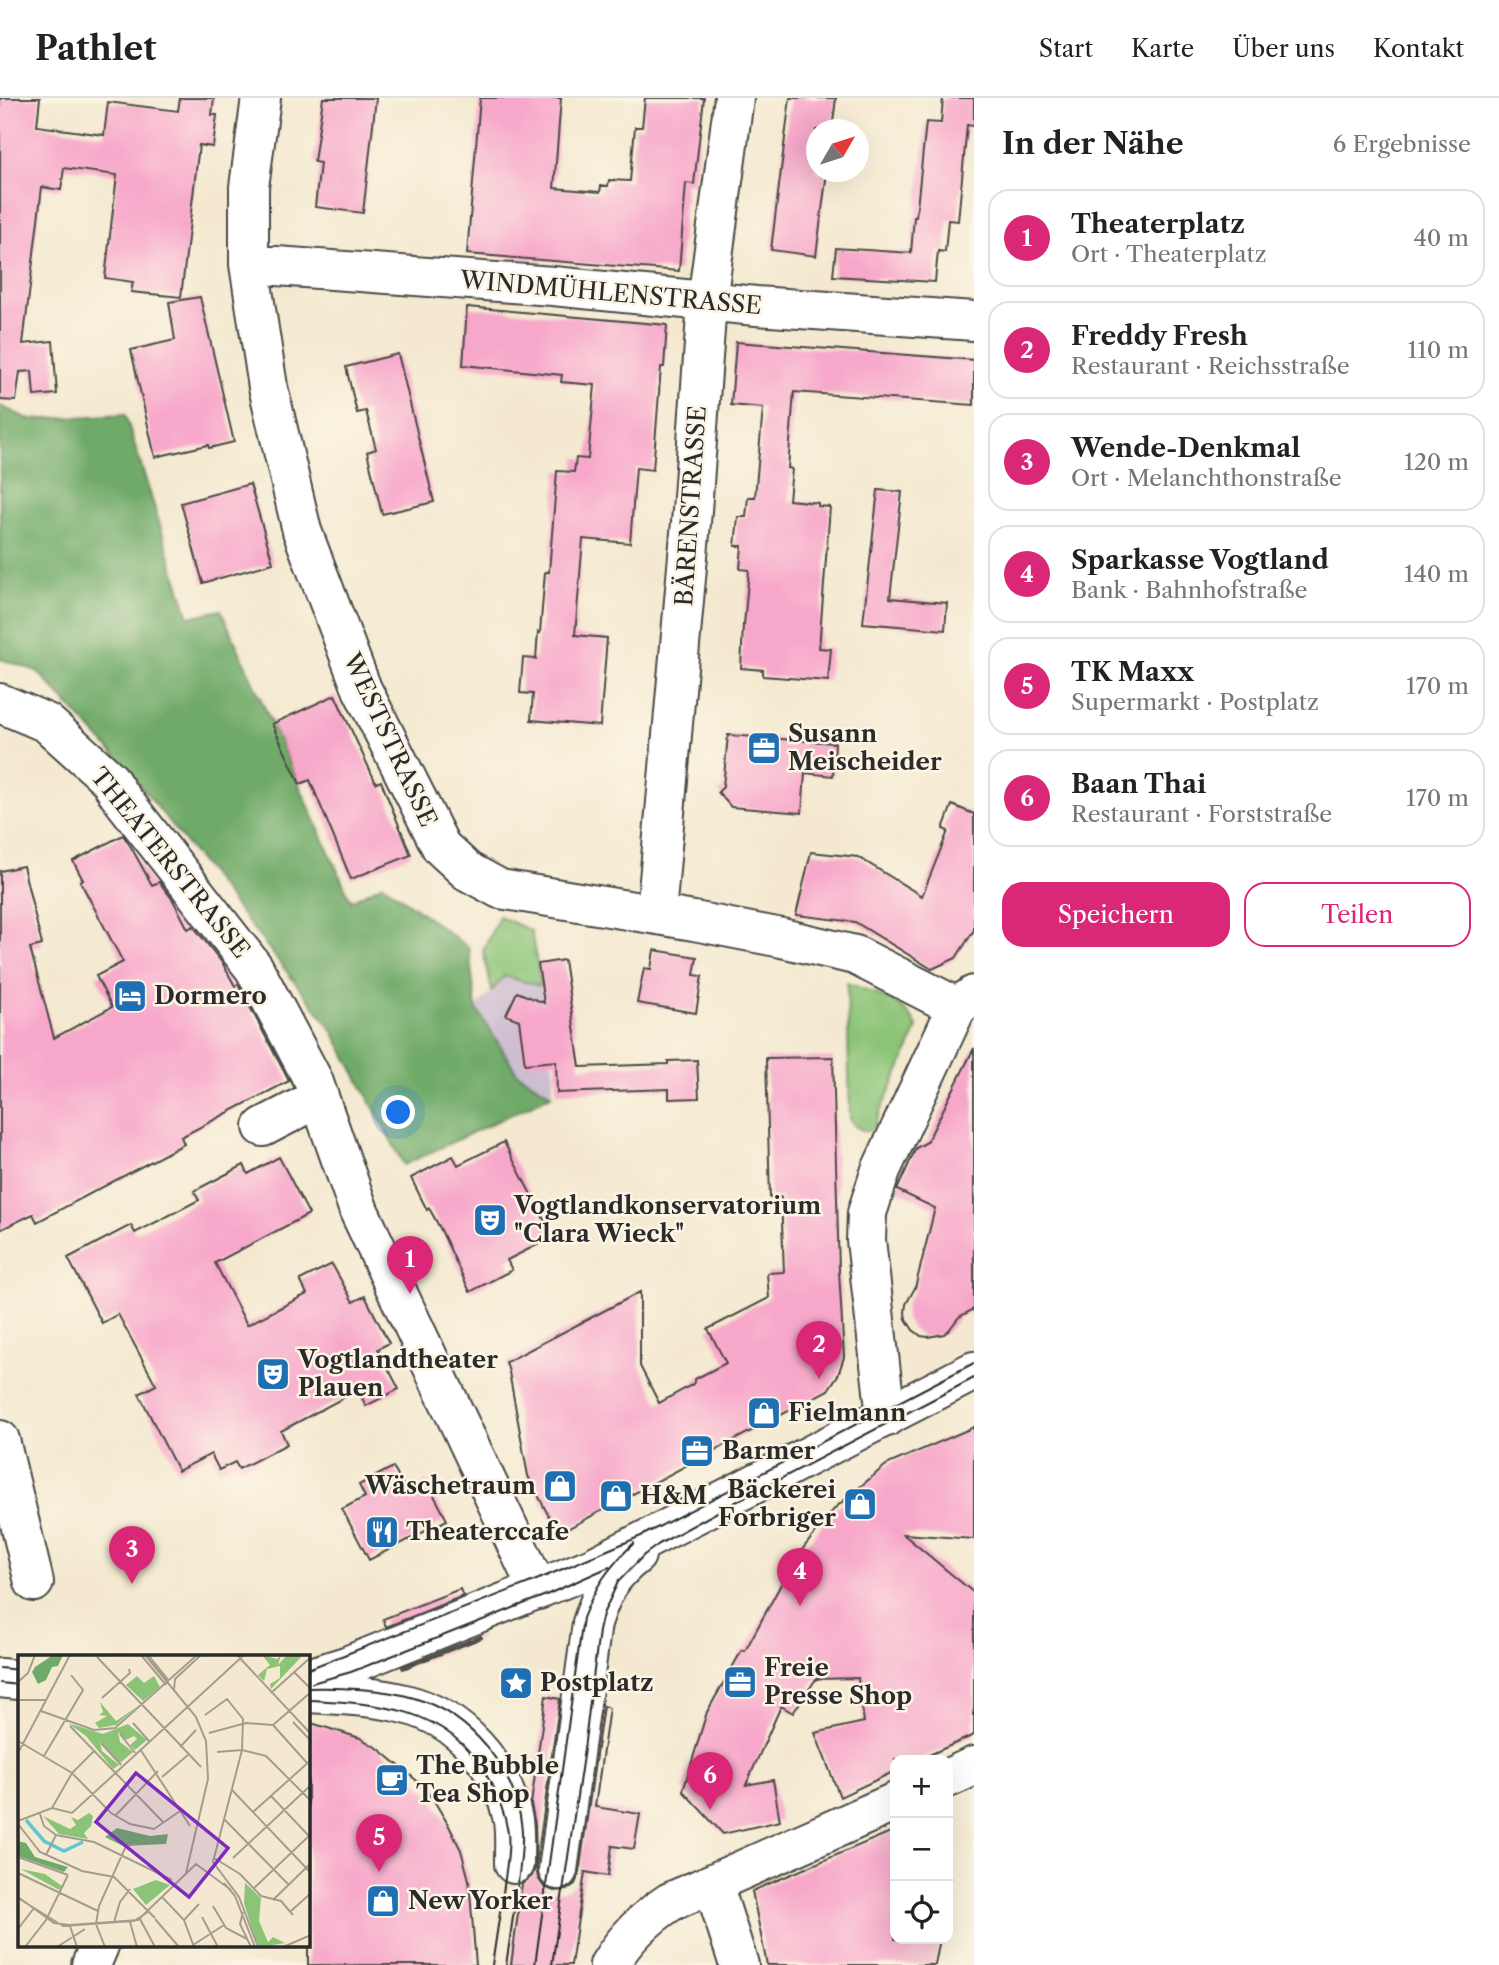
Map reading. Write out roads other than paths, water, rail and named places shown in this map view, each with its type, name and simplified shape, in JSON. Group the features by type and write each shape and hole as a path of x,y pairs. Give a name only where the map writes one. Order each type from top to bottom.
{"street":[{"name":"WESTSTRASSE","path":"261,98 249,187 249,264 268,387 302,531 362,689 442,847 467,871 500,889 782,938 855,955 965,1001"},
{"name":"BÄRENSTRASSE","path":"656,915 692,511 707,302 734,98"},
{"name":"WINDMÜHLENSTRASSE","path":"249,264 974,321"},
{"name":"THEATERSTRASSE","path":"0,703 47,723 109,779 254,968 313,1080 359,1211 538,1590"},
{"path":"886,1417 866,1240 867,1213 874,1191 965,1001"},
{"path":"263,1127 319,1098"},
{"path":"310,1693 357,1681 538,1590 593,1567 974,1371"},
{"path":"0,1440 34,1582"},
{"path":"558,1870 592,1623 600,1596 622,1565 665,1531"},
{"path":"538,1590 592,1623"},
{"path":"0,1678 18,1680"},
{"path":"310,1678 357,1681 438,1717 460,1731 482,1753 509,1804 514,1831 514,1864"},
{"path":"953,1776 974,1766"},
{"path":"609,1965 620,1948 649,1916 670,1902 890,1804"},
{"path":"713,1884 739,1965"},
{"path":"91,1965 98,1948"}],"tram line":[{"path":"310,1668 641,1536 974,1363"},
{"path":"552,1965 599,1631 603,1614 618,1582 644,1555 659,1544 974,1378"},
{"path":"535,1965 583,1618 604,1577 634,1543"},
{"path":"312,1683 351,1672 546,1595 609,1567"},
{"path":"0,1668 18,1670"},
{"path":"0,1683 18,1685"},
{"path":"310,1688 362,1689 414,1698 455,1718 473,1732 488,1749 512,1788 522,1832 520,1869 506,1965"},
{"path":"310,1700 384,1707 430,1722 451,1734 469,1751 485,1773 502,1810 508,1839 507,1866 492,1965"}],"place":[{"name":"Susann Meischeider","path":"764,748"},
{"name":"Dormero","path":"130,996"},
{"name":"Vogtlandkonservatorium \"Clara Wieck\"","path":"490,1220"},
{"name":"Theaterplatz","path":"410,1294"},
{"name":"Vogtlandtheater Plauen","path":"273,1374"},
{"name":"Freddy Fresh","path":"819,1379"},
{"name":"Fielmann","path":"764,1413"},
{"name":"Barmer","path":"697,1451"},
{"name":"Wäschetraum","path":"560,1486"},
{"name":"H&M","path":"616,1496"},
{"name":"Bäckerei Forbriger","path":"860,1504"},
{"name":"Theaterccafe","path":"382,1532"},
{"name":"Wende-Denkmal","path":"132,1584"},
{"name":"Sparkasse Vogtland","path":"800,1606"},
{"name":"Freie Presse Shop","path":"740,1682"},
{"name":"Postplatz","path":"516,1683"},
{"name":"The Bubble Tea Shop","path":"392,1780"},
{"name":"Baan Thai","path":"710,1810"},
{"name":"TK Maxx","path":"379,1872"},
{"name":"New Yorker","path":"383,1901"}]}
